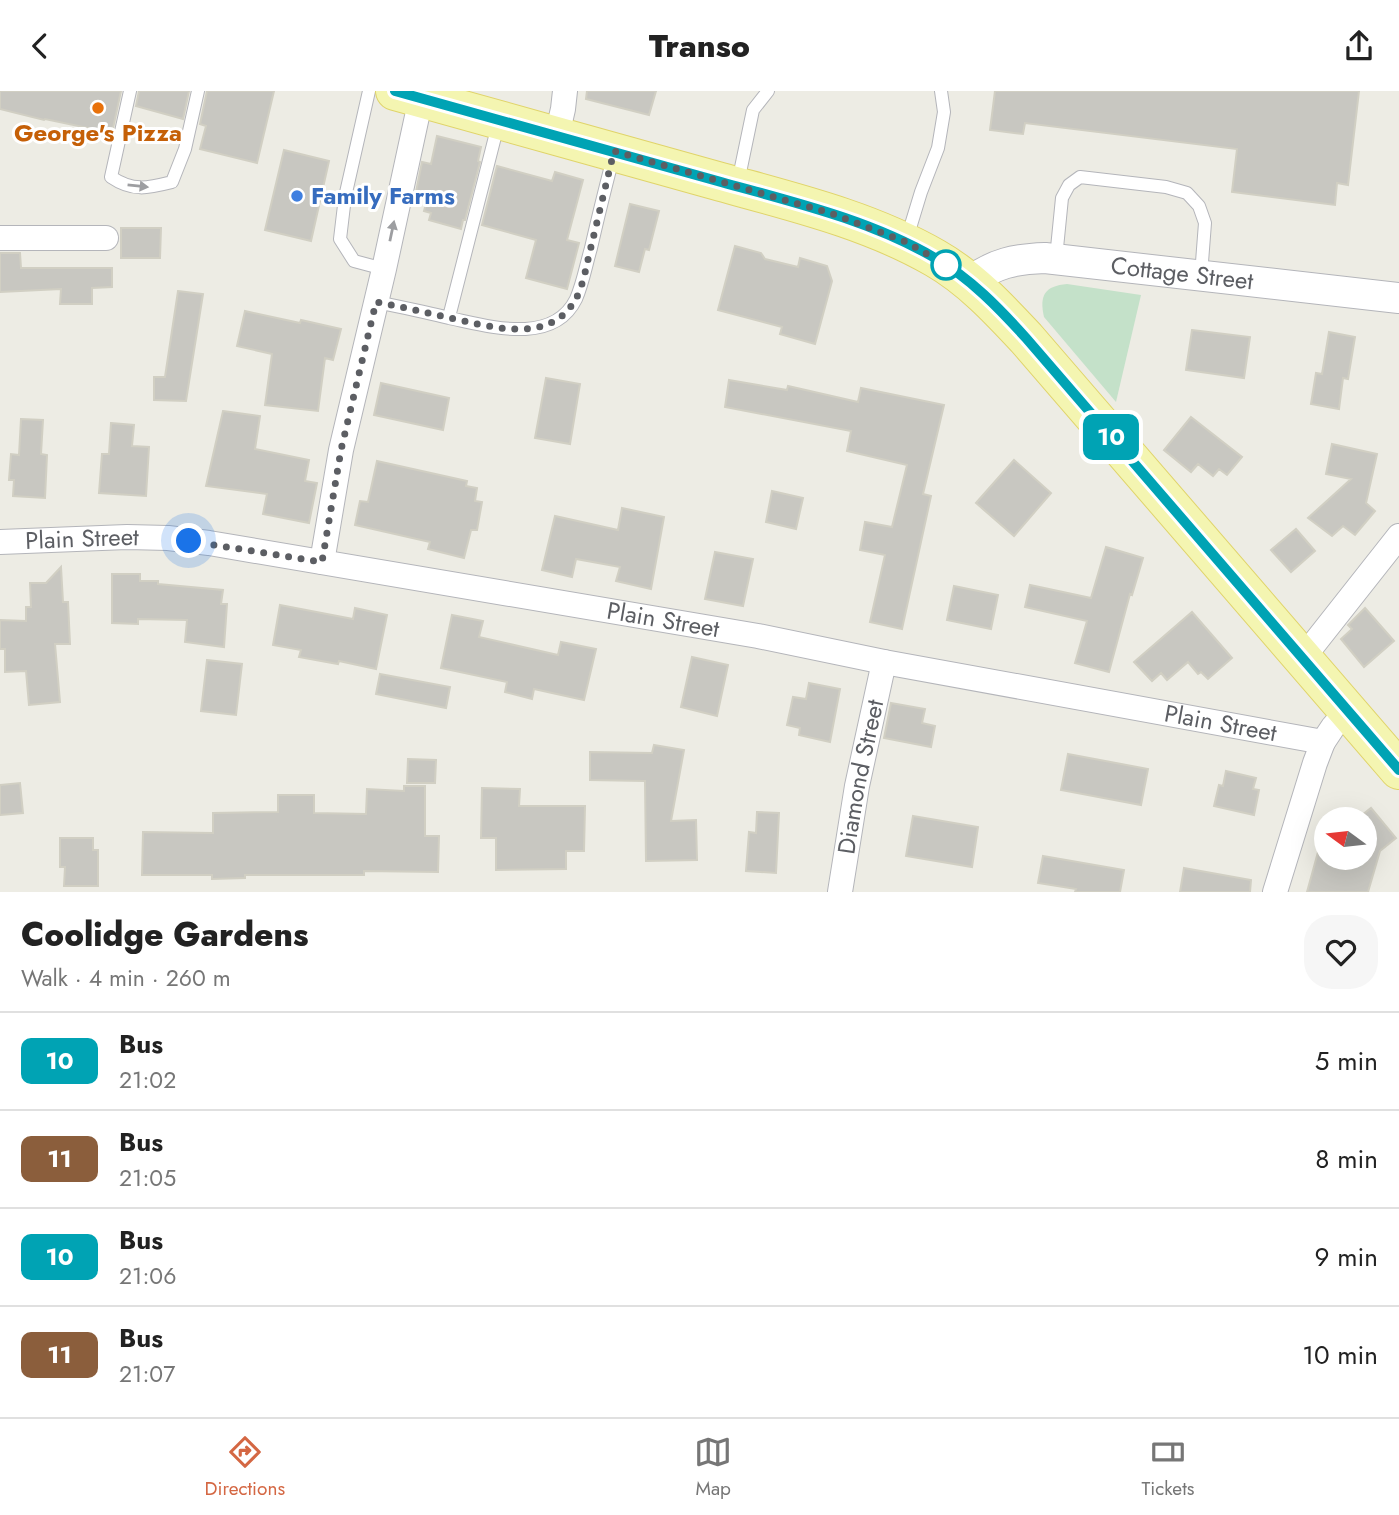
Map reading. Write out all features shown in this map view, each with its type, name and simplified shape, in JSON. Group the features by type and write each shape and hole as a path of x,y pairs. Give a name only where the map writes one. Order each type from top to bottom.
{"main road":[{"path":"408,95 830,213 906,242 938,259 970,282 1026,338 1399,770"}],"street":[{"path":"557,135 565,91"},
{"path":"322,562 341,450 384,269 408,95"},
{"path":"0,238 106,238"},
{"name":"Cottage Street","path":"970,282 985,270 1004,263 1024,259 1056,259 1399,298"},
{"path":"1399,292 1399,298"},
{"path":"1302,659 1399,536"},
{"name":"Plain Street","path":"0,542 127,537 209,543 758,636 884,662 1323,742"},
{"name":"Diamond Street","path":"840,892 857,786 884,662"},
{"path":"1275,892 1323,742 1347,711"}],"lane":[{"path":"130,91 111,177 121,184 145,189 172,182 185,149 198,91"},
{"path":"369,91 345,197 340,239 354,261 384,269"},
{"path":"737,186 753,110 768,91"},
{"path":"906,242 938,148 944,112 941,91"},
{"path":"449,317 500,120"},
{"path":"376,302 493,327 537,328 553,323 565,314 575,301 583,279 614,151"},
{"path":"1056,259 1062,198 1069,185 1080,177 1154,185 1187,193 1199,206 1205,223 1201,275"}],"green space":[{"path":"1067,284 1141,295 1116,402 1044,317 1042,303 1045,293 1053,287"}],"building":[{"path":"0,91 121,91 112,133 0,109"},
{"path":"139,91 189,91 183,119 136,106"},
{"path":"207,91 274,91 257,163 200,149 206,126 200,124"},
{"path":"587,91 656,91 649,115 586,99"},
{"path":"995,91 1359,91 1348,185 1337,183 1335,205 1232,192 1237,149 1025,123 1023,134 990,130"},
{"path":"437,136 481,147 480,162 461,229 429,220 431,213 424,211 427,200 415,197 422,162 431,164"},
{"name":"Family Farms","path":"284,150 329,161 311,241 265,230"},
{"path":"497,166 552,181 555,172 583,180 567,240 579,243 567,289 526,278 536,240 482,225"},
{"path":"630,204 659,211 649,250 645,249 639,272 615,266"},
{"path":"121,228 161,228 160,258 121,258"},
{"path":"735,246 761,253 765,259 798,267 800,258 827,266 832,281 815,344 780,334 782,327 718,310"},
{"path":"0,253 20,253 21,268 112,268 112,287 92,288 92,304 60,304 61,289 0,292"},
{"path":"178,291 203,294 186,401 154,400 154,377 165,377"},
{"path":"245,311 341,329 333,360 325,358 318,411 265,405 272,354 237,346"},
{"path":"1192,330 1250,337 1244,378 1186,370"},
{"path":"1329,332 1355,337 1348,379 1343,378 1339,409 1311,404 1316,373 1322,374"},
{"path":"546,378 580,384 570,444 535,438"},
{"path":"729,380 787,390 788,386 858,402 861,388 944,405 923,494 931,496 902,629 870,622 885,555 860,550 865,522 892,527 907,465 847,451 851,431 725,407"},
{"path":"381,383 449,398 443,430 374,415"},
{"path":"223,411 260,416 255,449 309,460 305,481 317,483 309,523 263,514 267,494 206,486"},
{"path":"1191,417 1242,457 1227,475 1219,469 1213,476 1198,464 1191,472 1164,450"},
{"path":"21,419 43,420 41,454 47,455 45,498 13,496 14,480 9,480 11,454 19,455"},
{"path":"111,423 134,425 132,446 149,447 146,496 99,493 102,454 109,454"},
{"path":"1332,444 1377,454 1366,503 1375,511 1355,535 1343,526 1332,536 1308,518 1351,479 1326,474"},
{"path":"1014,460 1051,493 1014,536 976,503"},
{"path":"377,461 467,481 466,486 477,488 475,501 482,502 477,530 471,530 464,558 428,549 430,542 355,525 360,501 368,502"},
{"path":"772,491 803,498 796,529 766,522"},
{"path":"622,508 664,517 651,589 616,581 620,567 576,559 572,577 542,570 555,516 618,530"},
{"path":"1296,529 1315,551 1291,572 1271,550"},
{"path":"1106,547 1143,558 1132,595 1130,594 1109,672 1075,663 1087,621 1025,607 1030,585 1091,598"},
{"path":"715,552 753,559 743,606 705,599"},
{"path":"61,567 63,602 68,602 70,644 55,644 60,702 29,705 26,671 5,672 5,649 0,649 0,620 26,621 26,607 31,607 30,583 46,583"},
{"path":"112,574 140,574 140,581 223,590 221,604 227,604 224,647 185,642 187,620 138,619 138,624 112,623"},
{"path":"954,586 998,595 991,629 947,620"},
{"path":"280,605 353,619 355,608 387,615 376,669 339,661 338,664 299,657 301,650 273,645"},
{"path":"1365,608 1394,641 1364,667 1341,639 1352,629 1348,625"},
{"path":"1192,612 1232,658 1208,679 1201,672 1198,674 1188,662 1167,680 1161,673 1152,681 1134,662"},
{"path":"452,615 483,621 479,637 558,655 561,642 596,649 584,700 534,689 532,699 505,692 507,682 441,668"},
{"path":"692,657 728,665 717,716 681,707"},
{"path":"207,660 242,664 236,715 201,711"},
{"path":"380,674 450,687 446,708 376,694"},
{"path":"809,683 840,689 830,742 799,735 800,728 787,725 793,697 806,699"},
{"path":"891,703 925,709 922,723 935,726 931,747 884,738"},
{"path":"654,745 684,750 671,821 696,820 697,860 646,861 645,781 590,780 590,752 652,753"},
{"path":"1068,754 1148,769 1141,805 1061,790"},
{"path":"408,759 436,760 435,783 407,783"},
{"path":"1226,771 1256,778 1253,789 1259,790 1254,815 1214,806"},
{"path":"20,783 23,813 0,815 0,785"},
{"path":"404,786 425,786 425,836 439,836 438,872 364,871 364,875 245,875 245,878 212,879 212,875 142,875 143,832 213,833 213,813 278,812 278,795 314,795 314,813 366,814 367,789 404,791"},
{"path":"482,788 520,789 519,806 585,806 584,851 566,851 566,869 496,870 496,838 481,838"},
{"path":"757,812 779,813 776,873 746,871 749,832 756,833"},
{"path":"1377,815 1396,838 1380,851 1377,861"},
{"path":"913,816 978,827 972,867 906,856"},
{"path":"60,838 93,838 93,850 98,850 98,886 64,886 65,867 60,867"},
{"path":"1043,856 1124,870 1120,892 1075,892 1076,889 1038,883"},
{"path":"1314,867 1314,870 1374,870 1368,892 1307,892"},
{"path":"1184,868 1251,880 1250,892 1180,892"}],"bus line":[{"name":"10","path":"395,91 830,213 906,242 938,259 970,282 1026,338 1399,770"}],"place":[{"name":"George's Pizza","path":"98,108"},
{"name":"Family Farms","path":"297,196"}],"route":[{"path":"189,541 322,562 341,450 376,302 493,327 537,328 553,323 565,314 575,301 583,279 614,151 830,213 906,242 946,265"}]}
